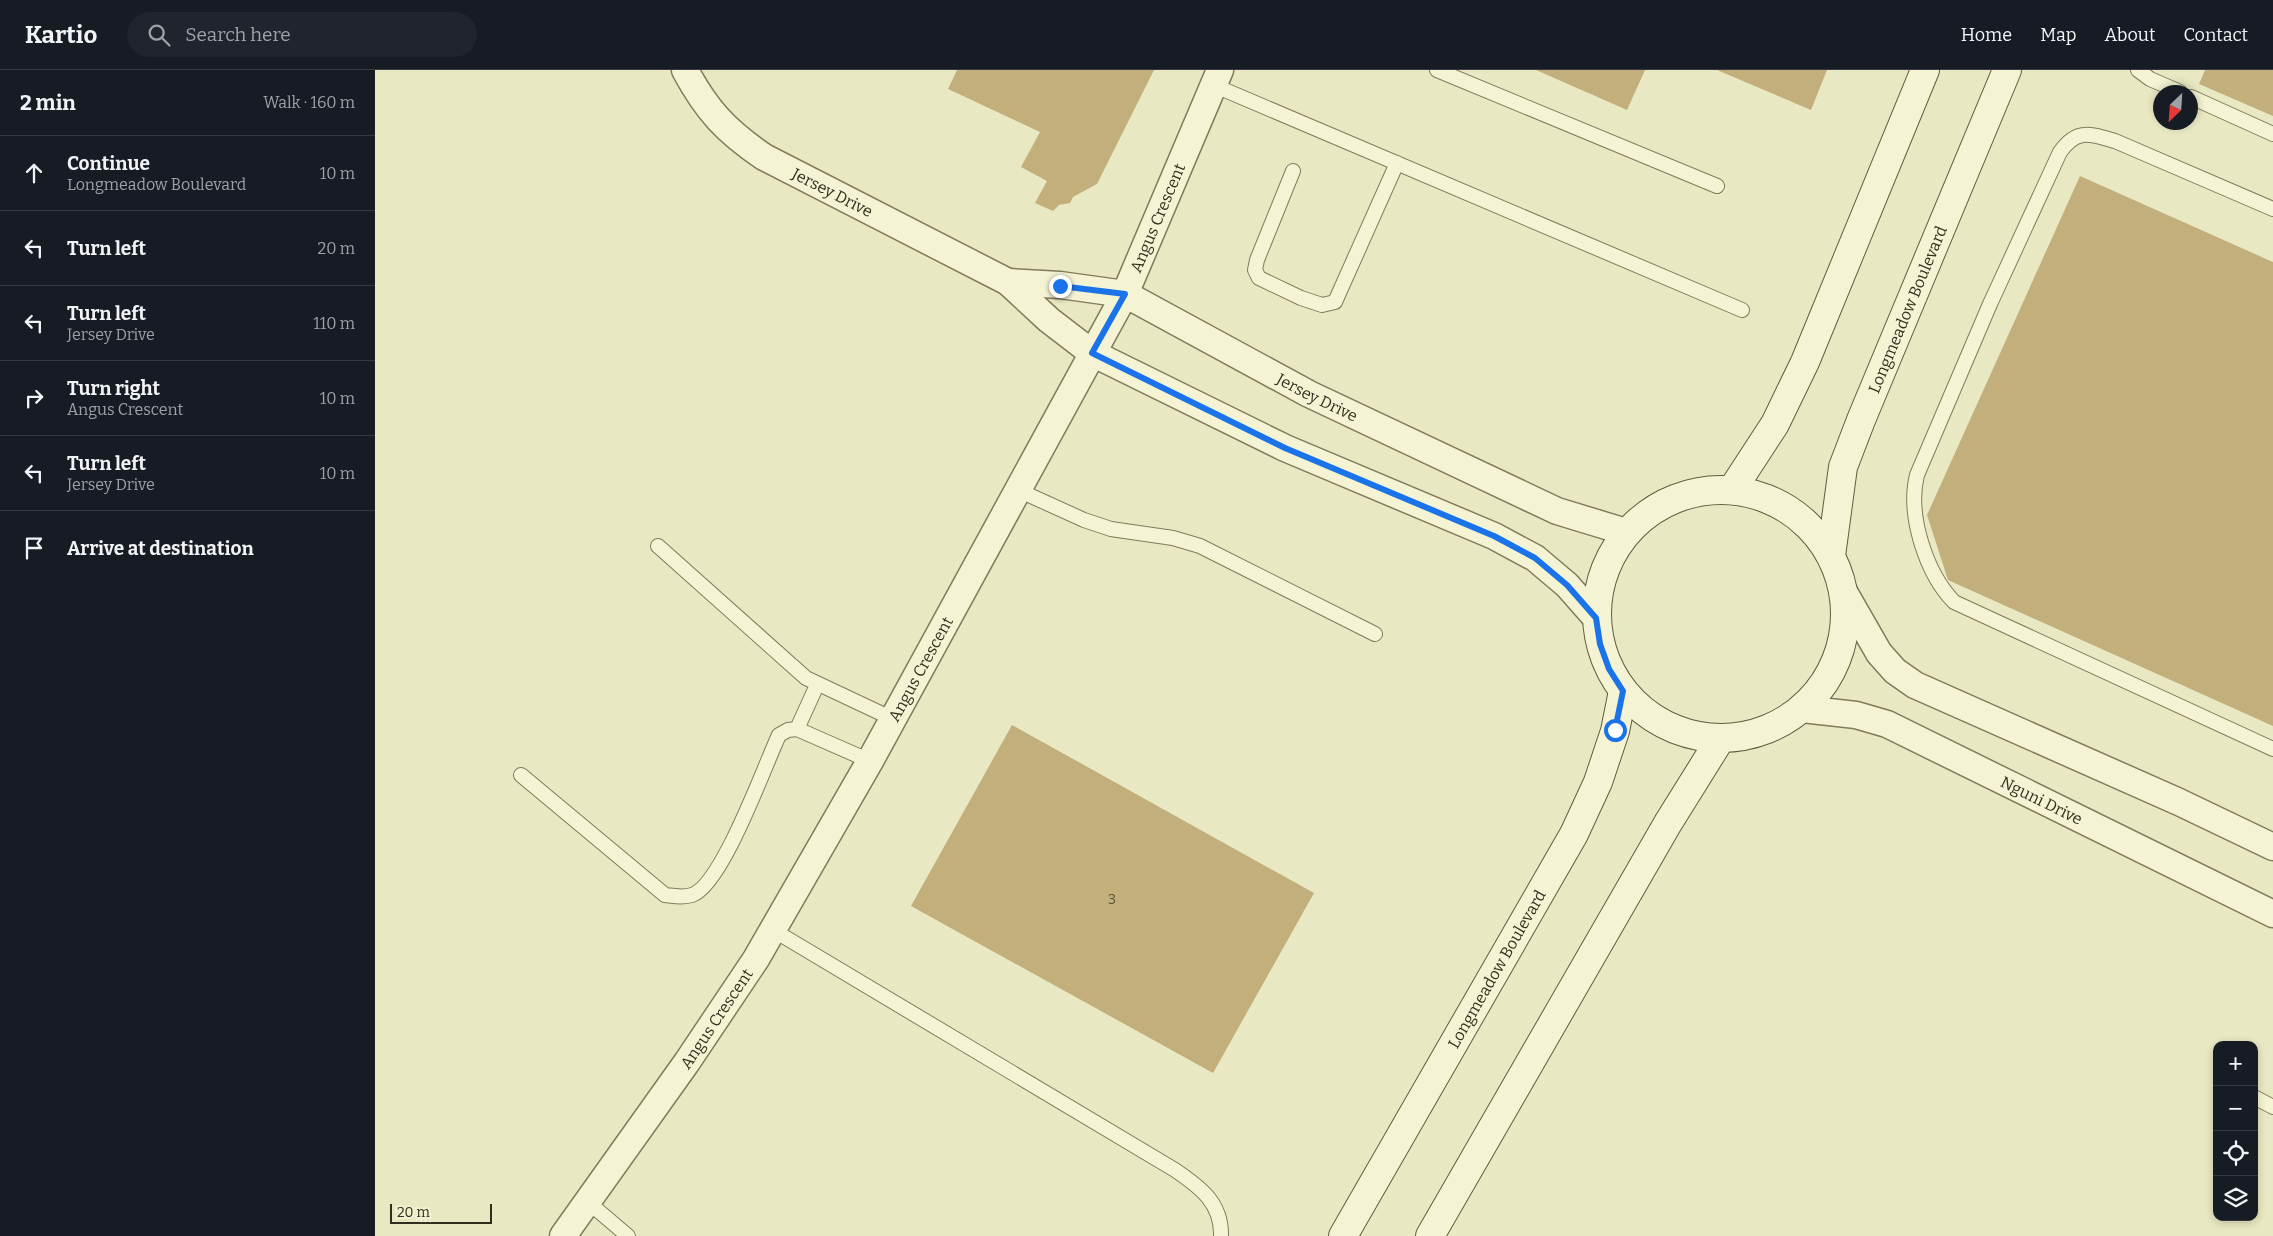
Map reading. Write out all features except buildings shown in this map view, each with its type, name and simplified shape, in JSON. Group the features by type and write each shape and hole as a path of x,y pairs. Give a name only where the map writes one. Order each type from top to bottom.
{"main road":[{"path":"1732,490 1775,424 1805,362 1925,70"},
{"name":"Longmeadow Boulevard","path":"1831,556 1846,459 2007,70"},
{"path":"1732,490 1762,496 1790,510 1814,531 1831,556 1844,592 1844,636 1829,676 1802,709 1778,725 1750,735 1721,738 1693,735 1667,726 1643,711 1623,691 1609,669 1600,644 1596,618 1598,588 1609,558 1626,532 1648,513 1673,498 1702,491 1732,490"},
{"name":"Longmeadow Boulevard","path":"1343,1236 1574,834 1598,782 1615,730 1623,691"},
{"path":"1430,1236 1663,832 1721,738"}],"street":[{"name":"Jersey Drive","path":"685,70 712,114 737,138 764,157 1008,282 1049,320 1092,353 1285,448 1494,536 1535,558 1567,585 1596,618"},
{"name":"Angus Crescent","path":"563,1236 687,1062 756,959 870,761 1125,294 1216,78"},
{"name":"Jersey Drive","path":"1008,282 1125,294 1309,394 1557,511 1626,532"},
{"path":"1844,592 1879,653 1895,671 1915,685 2179,802 2273,847"},
{"name":"Nguni Drive","path":"1802,709 1856,715 1887,724 2273,914"}],"lane":[{"path":"1437,70 1717,186"},
{"path":"2138,70 2150,79 2164,85"},
{"path":"1216,78 1397,163 1742,310"},
{"path":"2198,100 2273,134"},
{"path":"2273,209 2115,141 2091,134 2079,135 2067,142 2056,161 1975,340 1917,475 1913,502 1925,553 1932,572 1941,589 1954,602 2273,750"},
{"path":"1293,171 1257,260 1255,270 1259,278 1301,298 1322,305 1335,302 1397,163"},
{"path":"1018,490 1084,520 1111,529 1173,538 1200,546 1375,634"},
{"path":"659,546 795,669 817,685 893,719"},
{"path":"797,729 817,685"},
{"path":"521,775 665,895 679,897 693,895 714,875 779,735 788,730 797,729 870,761"},
{"path":"773,930 1199,1186 1215,1206 1222,1221 1221,1236"},
{"path":"2258,1099 2273,1107"},
{"path":"588,1202 628,1236"}],"route":[{"path":"1060,286 1125,294 1092,353 1285,448 1494,536 1535,558 1567,585 1596,618 1600,644 1609,669 1623,691 1615,730"}]}
